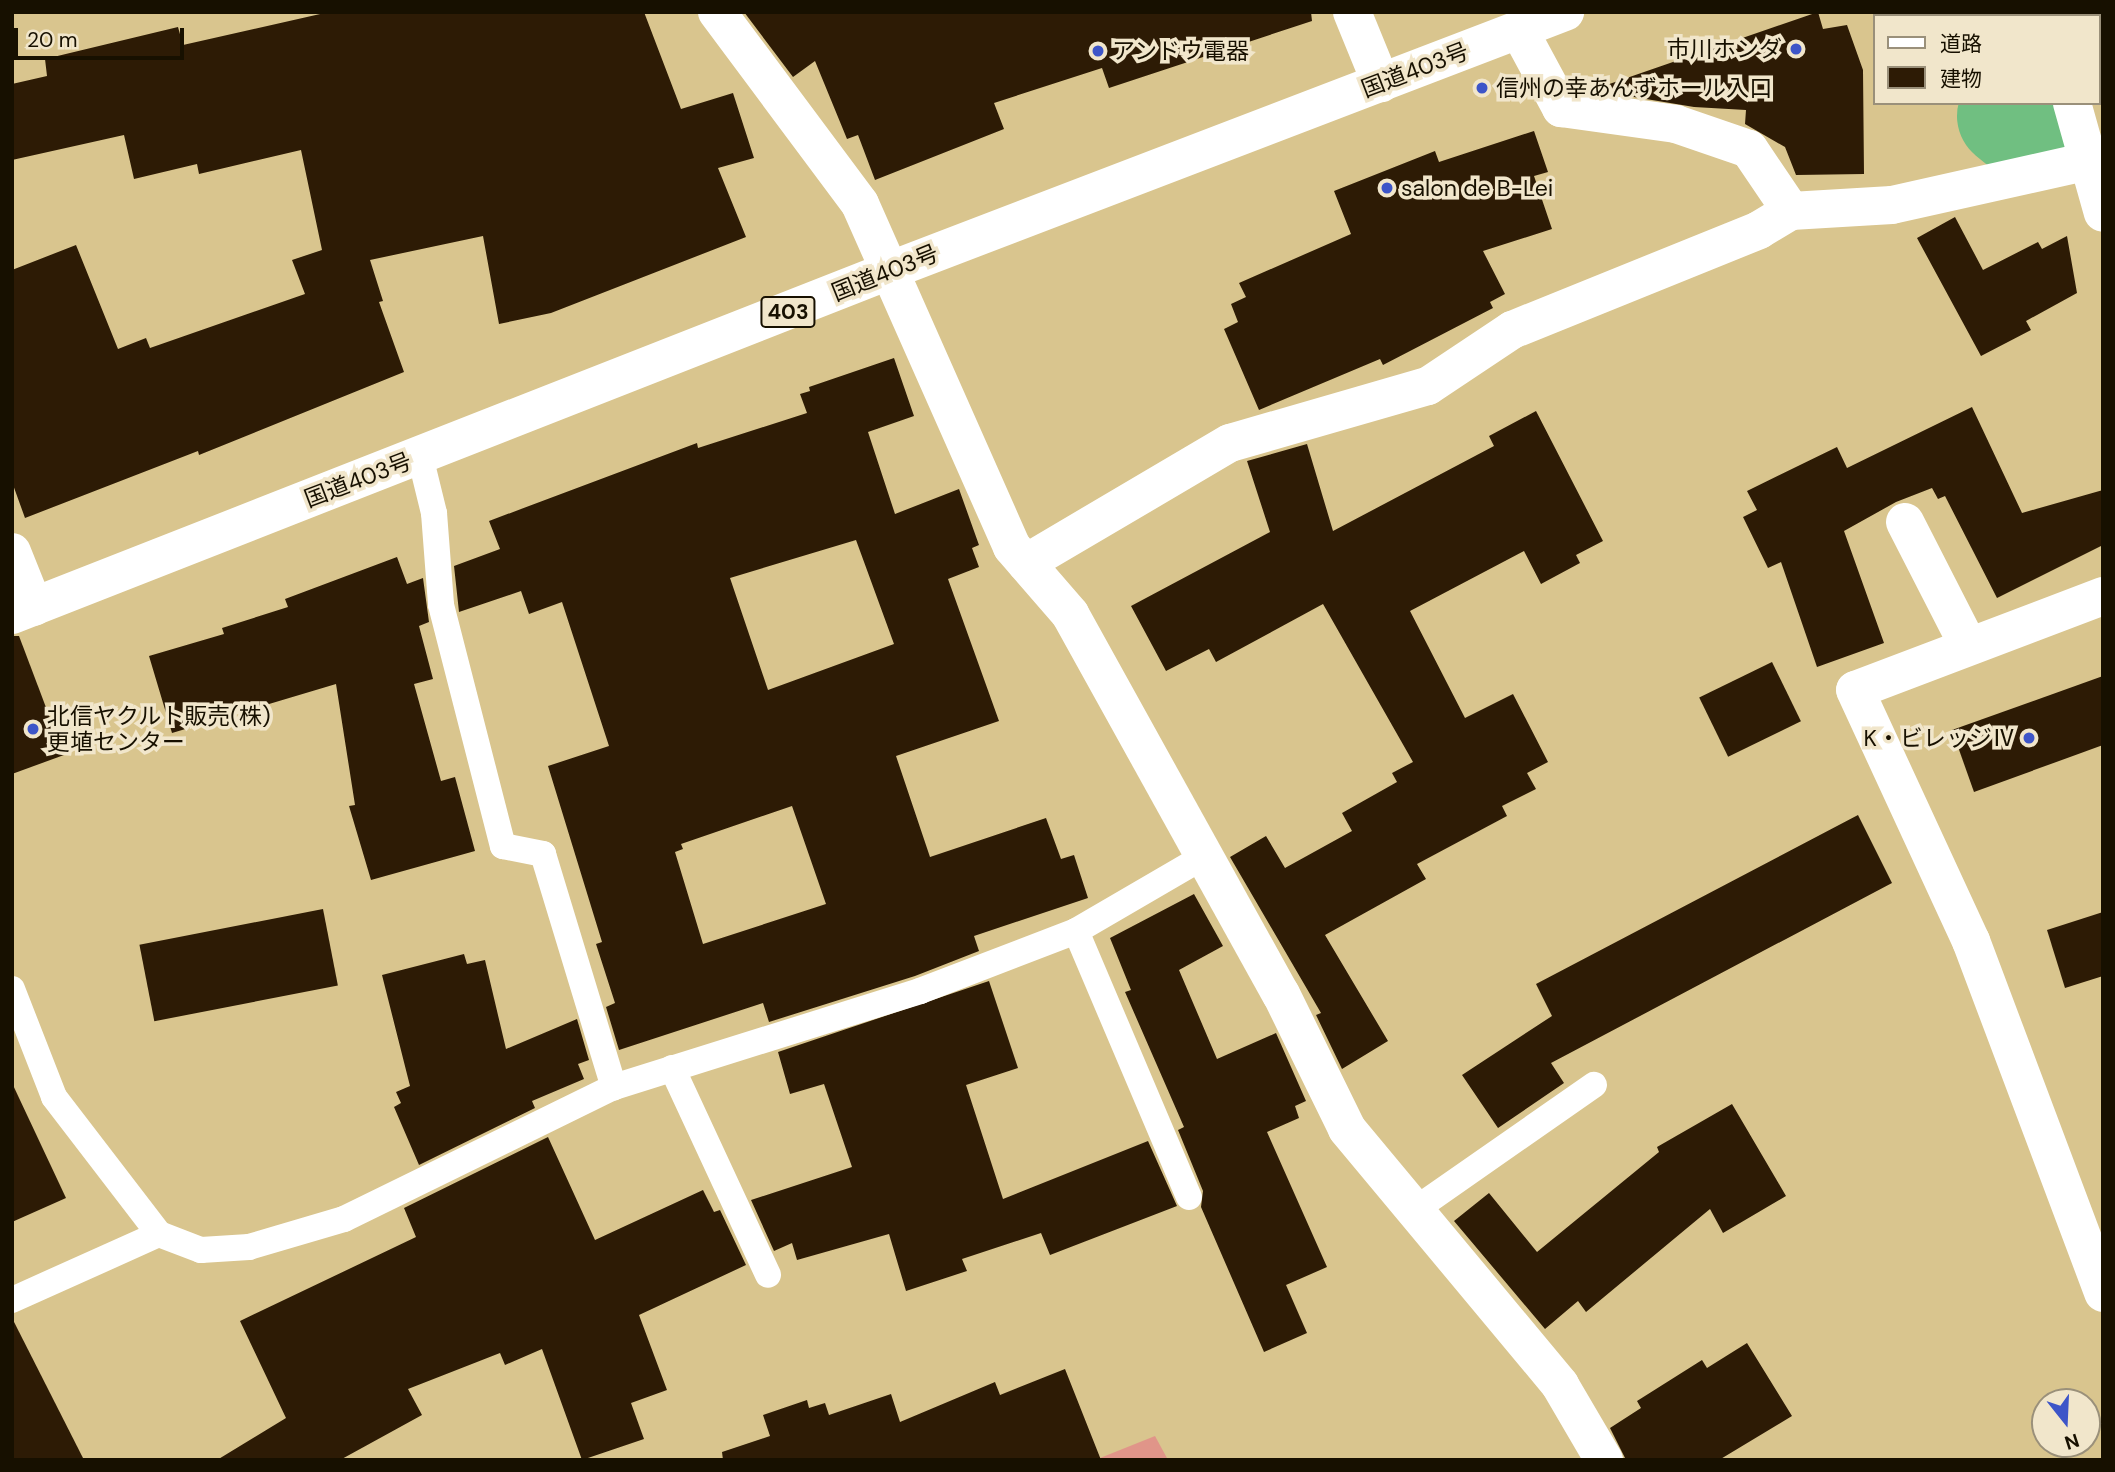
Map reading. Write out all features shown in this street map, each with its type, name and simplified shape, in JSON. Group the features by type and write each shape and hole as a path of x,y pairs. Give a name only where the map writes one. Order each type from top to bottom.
{"main road":[{"path":"717,12 860,204 1012,548 1070,614 1203,858 1281,994 1347,1129 1560,1385 1604,1460"},
{"path":"1352,12 1381,83"},
{"name":"国道403号","path":"23,611 891,270 1565,12"},
{"path":"1519,30 1560,108 1676,124 1749,149 1791,211"},
{"path":"2073,105 2096,158 2103,213"},
{"path":"1026,563 1230,443 1428,386 1512,330 1759,230 1791,211 1892,205 2096,158"},
{"path":"1905,522 1968,645"},
{"path":"12,552 23,611"},
{"path":"2103,596 1855,690 1971,941 2103,1293"}],"lane":[{"path":"419,456 433,513 441,605 503,846 543,854 614,1087"},
{"path":"12,989 54,1097 159,1234 201,1250 249,1247 344,1219 614,1087 920,991 1076,930 1203,858"},
{"path":"1076,930 1189,1197"},
{"path":"672,1068 768,1275"},
{"path":"1416,1209 1594,1085"},
{"path":"12,1300 159,1234"}],"shaded area":[{"path":"1155,1436 1168,1460 1095,1460"}],"building":[{"path":"329,12 644,12 681,109 733,93 754,158 718,168 746,237 551,313 499,324 483,236 370,260 383,301 379,302 404,372 199,455 198,451 25,518 12,482 12,270 76,245 118,349 146,338 150,348 305,294 292,260 322,250 301,150 199,174 197,164 134,179 124,135 12,160 12,84 47,76 45,59 178,27 183,45"},
{"path":"744,12 1311,12 1312,21 1109,88 1102,68 994,103 1004,129 875,180 858,135 847,139 815,61 793,77"},
{"path":"1818,12 1823,29 1847,25 1863,70 1864,174 1796,175 1785,147 1745,124 1746,110 1694,107 1592,90"},
{"path":"1534,131 1548,172 1534,176 1552,229 1483,251 1505,294 1490,302 1493,308 1383,365 1380,359 1259,410 1224,329 1238,322 1231,304 1246,297 1239,283 1351,234 1334,191 1435,151 1439,162"},
{"path":"1955,217 1983,270 2038,242 2042,249 2067,236 2077,293 2026,321 2031,330 1981,356 1917,238"},
{"path":"894,358 914,416 868,432 895,514 959,489 979,545 972,548 979,567 948,579 999,721 896,756 930,857 1046,818 1061,859 1074,855 1088,898 974,936 979,951 915,976 769,1022 763,1003 619,1050 606,1007 615,1003 596,944 602,942 548,766 609,746 562,602 529,614 521,591 459,612 454,566 500,549 489,521 697,443 698,448 807,413 800,394 810,391 809,387","holes":["856,540 894,644 768,690 730,578","792,806 826,904 703,944 675,852 683,849 681,844"]},
{"path":"1972,407 2022,513 2103,490 2103,545 1997,598 1945,496 1938,499 1932,488 1896,502 1844,531 1884,643 1817,667 1781,562 1768,568 1743,517 1757,510 1747,491 1837,447 1847,468"},
{"path":"1536,411 1603,541 1576,555 1580,563 1541,584 1524,551 1410,611 1465,718 1513,694 1548,762 1527,773 1536,789 1502,806 1507,816 1417,864 1426,879 1325,935 1388,1041 1342,1069 1316,1015 1321,1013 1230,857 1266,836 1285,868 1352,831 1342,813 1397,782 1392,773 1413,762 1323,604 1216,662 1209,649 1166,671 1131,606 1270,532 1247,461 1307,444 1333,531 1494,446 1489,436"},
{"path":"397,557 407,584 423,578 429,622 419,626 433,679 414,684 441,781 455,777 475,851 371,880 349,806 355,805 336,684 172,733 149,656 224,634 222,628 288,607 285,599"},
{"name":"北信ヤクルト販売(株) 更埴センター","path":"12,636 19,636 64,755 12,774"},
{"path":"1772,662 1801,721 1728,757 1699,698"},
{"name":"K・ビレッジⅣ","path":"2103,676 2103,745 1974,792 1952,730"},
{"path":"1858,815 1892,883 1551,1063 1564,1083 1498,1128 1462,1075 1552,1016 1536,984"},
{"path":"1194,894 1223,946 1179,970 1217,1059 1276,1033 1306,1101 1295,1106 1299,1118 1267,1132 1327,1267 1286,1285 1307,1333 1264,1352 1201,1207 1203,1191 1178,1130 1184,1127 1125,992 1131,990 1110,938"},
{"path":"323,909 338,986 154,1021 139,945"},
{"path":"2103,912 2103,976 2065,988 2047,930"},
{"path":"464,954 467,964 485,960 506,1049 577,1019 589,1060 578,1064 584,1079 532,1101 535,1108 419,1165 394,1107 401,1103 396,1092 410,1086 382,975"},
{"path":"989,981 1018,1068 966,1085 1003,1199 1148,1141 1177,1206 1050,1255 1041,1233 962,1259 967,1271 906,1291 889,1234 797,1260 792,1243 774,1251 751,1200 852,1167 824,1084 790,1094 778,1052"},
{"path":"12,1083 66,1198 12,1222"},
{"path":"1732,1104 1786,1196 1723,1233 1710,1209 1586,1312 1578,1301 1545,1329 1454,1221 1489,1193 1537,1252 1659,1152 1657,1147"},
{"path":"548,1137 595,1240 703,1190 714,1212 720,1210 746,1265 639,1315 667,1390 631,1403 644,1439 582,1460 542,1349 505,1365 500,1353 408,1389 422,1415 340,1460 217,1460 286,1418 240,1321 416,1237 404,1208"},
{"path":"12,1318 84,1460 12,1460"},
{"path":"1747,1343 1792,1416 1719,1460 1626,1460 1610,1428 1641,1408 1637,1401 1702,1360 1707,1368"},
{"path":"1065,1369 1101,1460 723,1460 722,1452 770,1436 763,1415 807,1400 809,1408 825,1403 829,1415 891,1394 900,1422 995,1382 1000,1395"}],"waterway":[{"path":"1994,105 2008,116"},
{"path":"2008,116 2029,133"}],"place":[{"name":"市川ホンダ","path":"1796,49"},
{"name":"アンドウ電器","path":"1098,51"},
{"name":"信州の幸あんずホール入口","path":"1482,88"},
{"name":"salon de B-Lei","path":"1387,188"},
{"name":"北信ヤクルト販売(株) 更埴センター","path":"33,729"},
{"name":"K・ビレッジⅣ","path":"2029,738"}]}
